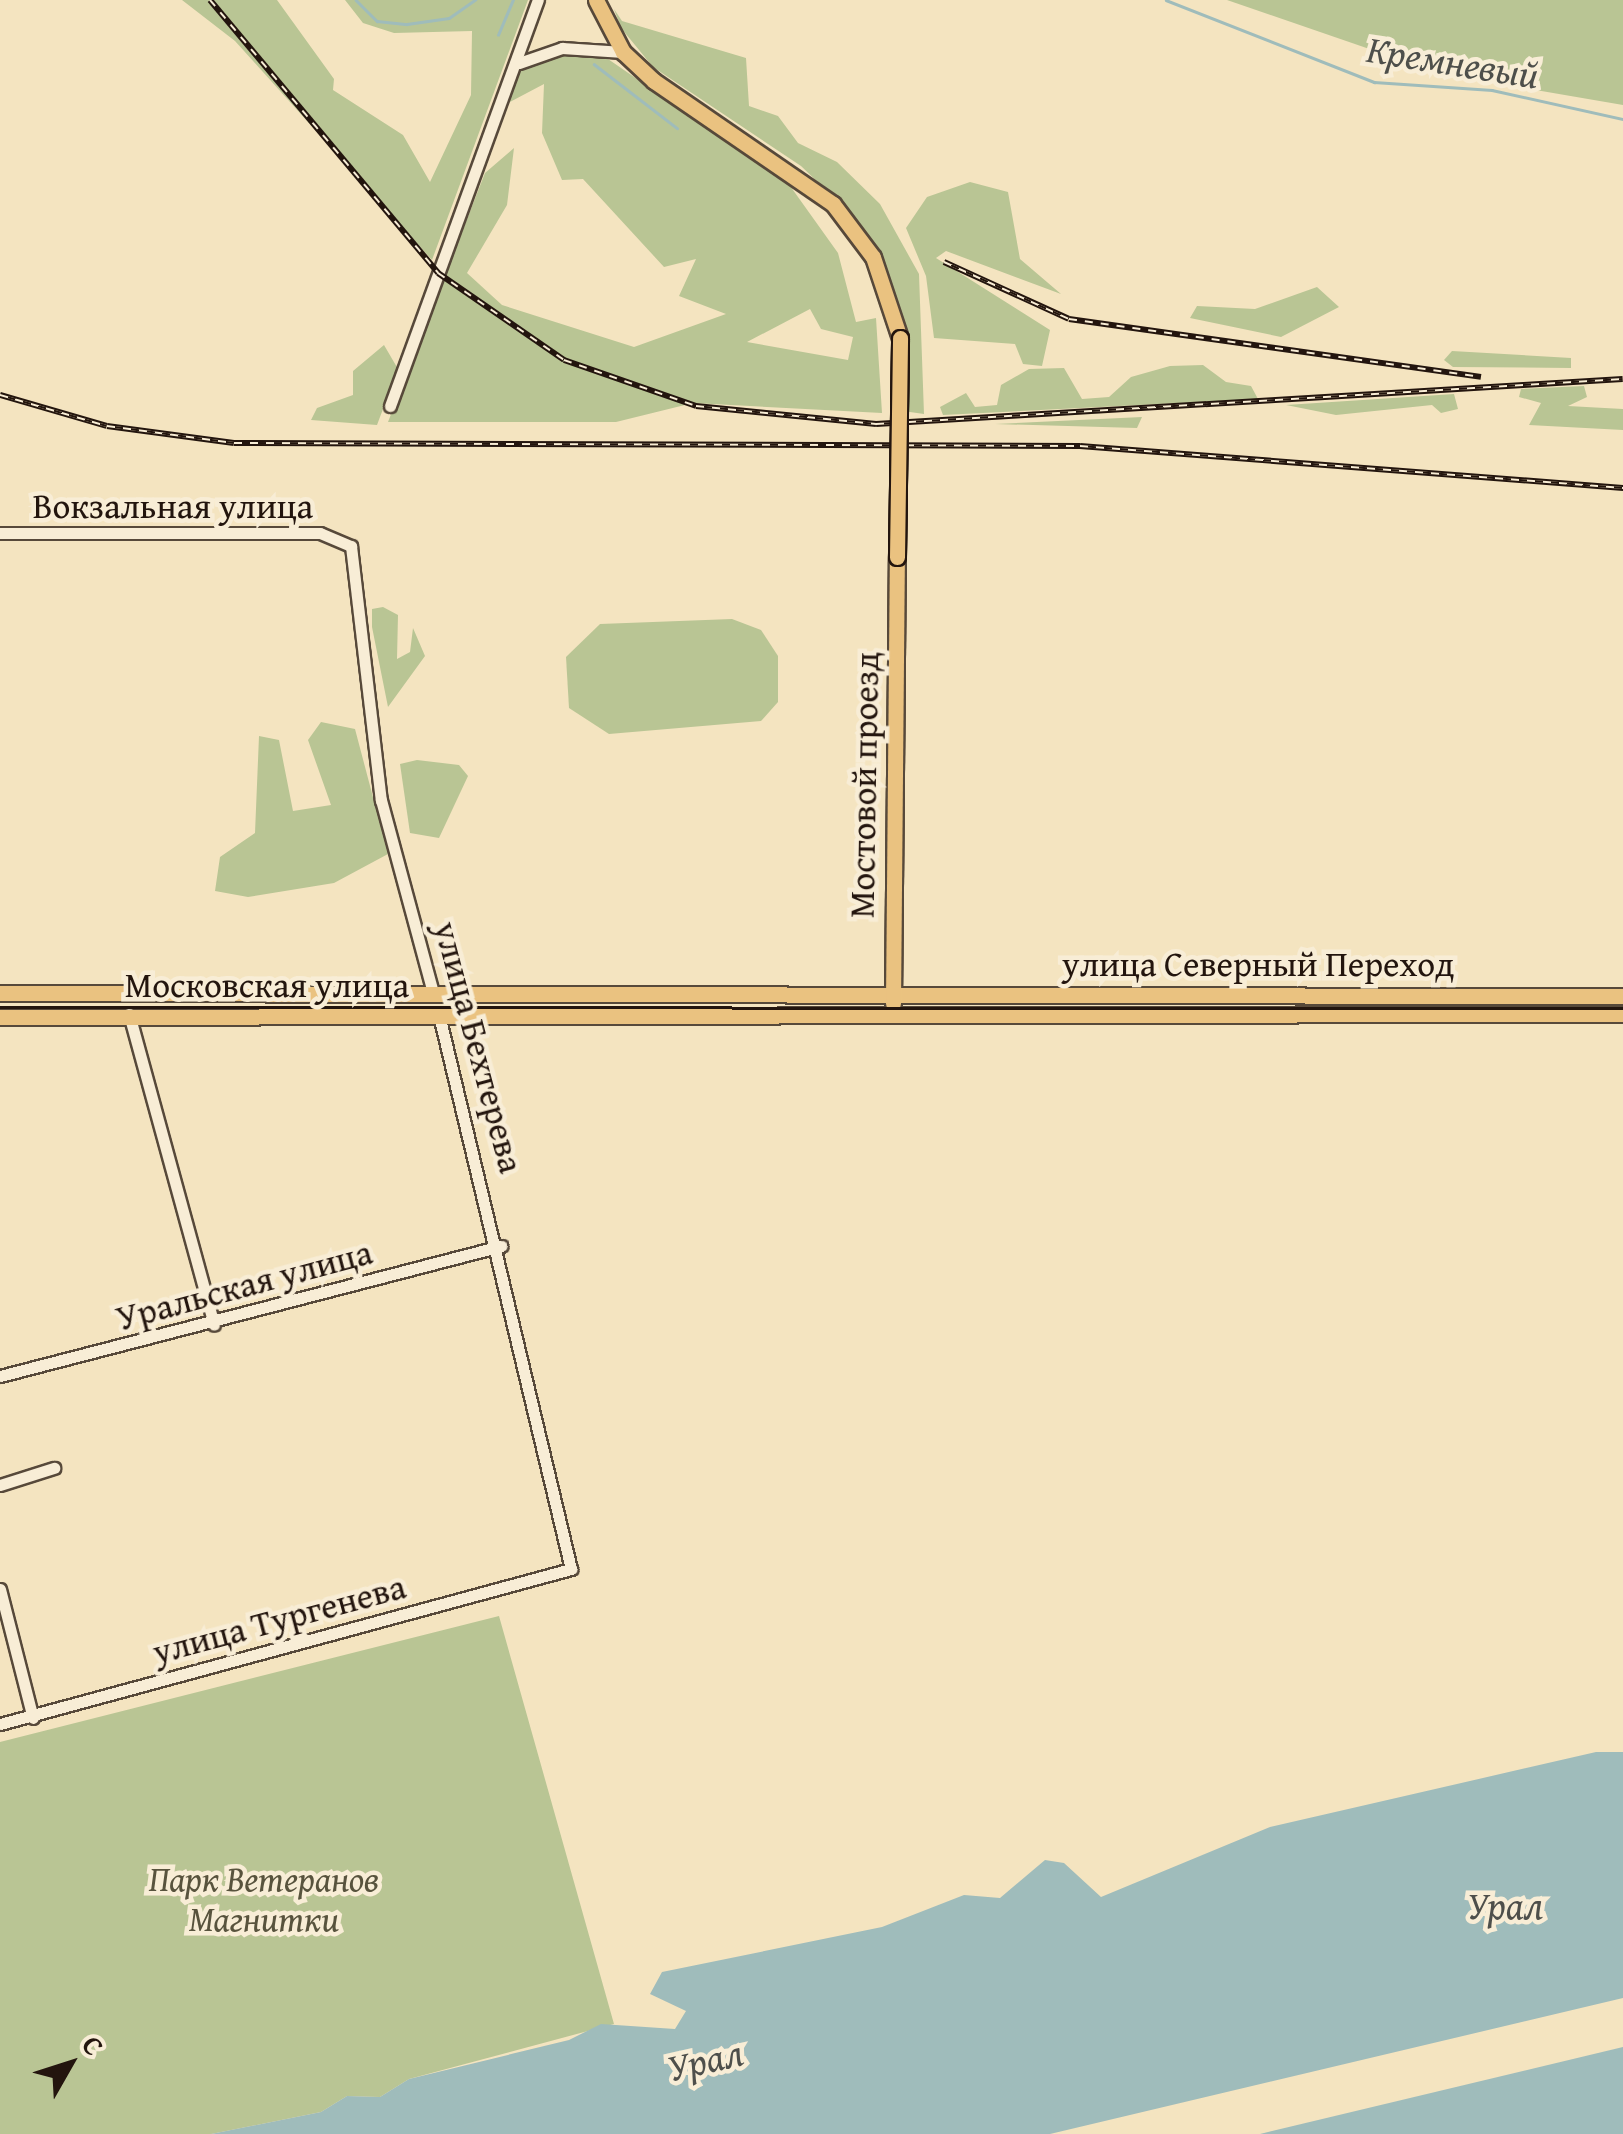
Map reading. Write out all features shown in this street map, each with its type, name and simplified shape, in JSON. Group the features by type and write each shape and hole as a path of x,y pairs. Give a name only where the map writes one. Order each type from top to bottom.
{"main road":[{"path":"596,0 623,52"},
{"name":"Мостовой проезд","path":"623,52 833,204 874,256 900,338 893,1014"},
{"name":"Московская улица","path":"0,993 893,993"},
{"name":"улица Бехтерева","path":"433,993 440,1015"},
{"name":"улица Северный Переход","path":"893,993 1623,996"},
{"name":"Московская улица","path":"0,1017 893,1014"},
{"name":"улица Северный Переход","path":"893,1014 1623,1014"}],"street":[{"path":"390,406 538,0"},
{"path":"512,70 539,50 623,52"},
{"name":"Вокзальная улица","path":"0,533 346,540"},
{"name":"улица Бехтерева","path":"346,540 358,564 380,800 433,993"},
{"path":"129,1014 214,1325"},
{"name":"улица Бехтерева","path":"440,1015 501,1246 572,1568"},
{"name":"Уральская улица","path":"0,1376 214,1325 501,1246"},
{"path":"0,1484 54,1468"},
{"name":"улица Тургенева","path":"0,1724 572,1568"},
{"path":"0,1589 33,1718"}],"green space":[{"path":"182,0 277,0 334,79 333,90 403,135 430,182 471,95 472,31 394,33 363,23 345,0 528,0 432,260 235,41"},
{"path":"1227,0 1623,0 1623,105 1442,74"},
{"path":"614,9 622,21 746,58 749,106 778,116 798,143 837,162 880,204 919,274 924,414 903,411 896,297 859,222 801,166 653,67 621,28"},
{"path":"570,53 608,59 788,183 838,253 856,322 876,318 882,413 693,403 616,422 388,422 485,173 514,148 507,205 467,273 502,305 634,347 726,314 679,296 696,259 664,267 583,179 562,180 542,133 544,84 508,103 511,79 535,58","holes":["810,309 821,329 853,337 848,360 747,342"]},
{"path":"970,182 1008,192 1020,259 1061,294 946,251 936,258 1050,330 1042,366 1023,364 1015,344 934,338 926,276 906,228 927,197"},
{"path":"1317,287 1339,307 1281,337 1190,318 1197,306 1255,309"},
{"path":"384,345 398,369 377,425 311,420 317,408 353,395 353,371"},
{"path":"1452,351 1571,358 1571,368 1453,367 1444,360"},
{"path":"1203,365 1226,382 1251,386 1258,399 943,415 940,407 966,393 975,407 997,405 1001,385 1029,369 1064,368 1082,399 1109,397 1131,377 1170,366"},
{"path":"1584,386 1587,397 1568,406 1623,409 1623,430 1529,425 1541,403 1519,397 1521,389"},
{"path":"1454,394 1458,409 1441,413 1432,405 1336,415 1286,405"},
{"path":"1142,417 1137,428 995,424"},
{"path":"383,607 398,615 397,659 410,652 413,628 425,656 388,707 372,627 372,609"},
{"path":"732,619 761,630 778,656 778,702 761,721 609,734 569,708 566,657 600,624"},
{"path":"321,722 355,729 388,854 334,883 248,897 215,891 220,857 255,833 259,736 279,740 293,811 331,805 308,740"},
{"path":"417,760 459,765 468,776 439,838 410,833 400,764"},
{"name":"Парк Ветеранов Магнитки","path":"499,1616 614,2024 409,2079 380,2097 347,2096 321,2112 211,2134 0,2134 0,1742"}],"water":[{"name":"Урал","path":"1596,1752 1623,1752 1623,1998 1050,2134 211,2134 321,2112 347,2096 380,2097 409,2079 569,2040 601,2024 675,2029 686,2011 650,1994 662,1972 882,1927 964,1895 1000,1898 1045,1860 1064,1863 1101,1897 1270,1827"},
{"path":"1623,2047 1623,2134 1260,2134"}],"waterway":[{"name":"Кремневый","path":"356,0 377,21 407,24 449,18 475,0"},
{"path":"498,35 513,0"},
{"name":"Кремневый","path":"1166,0 1374,82 1492,90 1623,119"},
{"path":"594,64 677,128"}],"tram line":[{"path":"0,1007 1623,1008"}],"railway":[{"path":"210,0 438,273 564,360 696,406 876,424 1623,379"},
{"path":"944,262 1069,319 1481,377"},
{"path":"0,395 107,426 234,443 1080,446 1623,488"}]}
